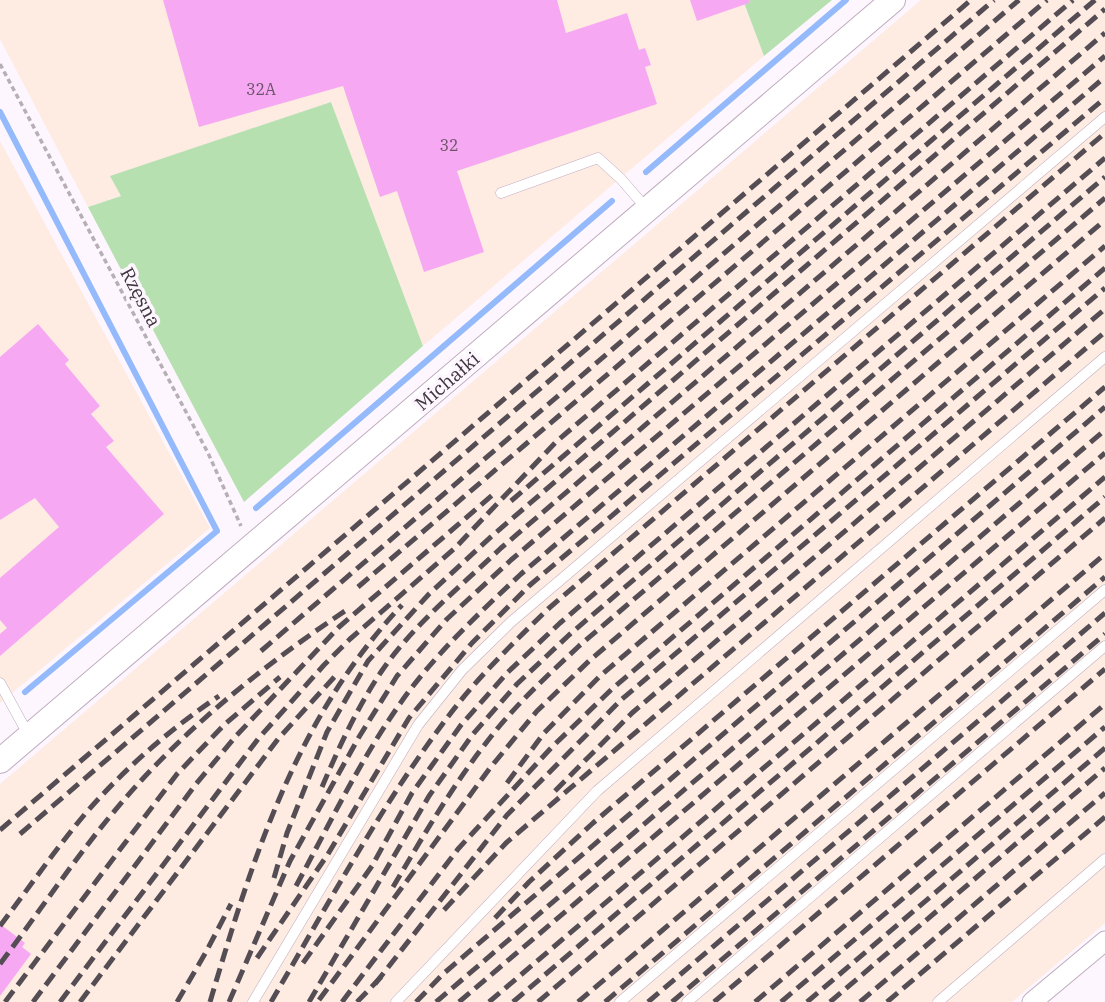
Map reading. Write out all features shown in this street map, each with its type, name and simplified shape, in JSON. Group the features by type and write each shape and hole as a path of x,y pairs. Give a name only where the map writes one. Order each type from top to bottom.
{"street":[{"name":"Michałki","path":"0,761 893,0"},
{"path":"1032,1002 1105,941"}],"lane":[{"path":"253,1002 418,725 462,670 511,622 1105,117"},
{"path":"500,193 598,158 647,209"},
{"path":"396,1002 597,791 1105,357"},
{"path":"620,1002 1105,590"},
{"path":"687,1002 1105,646"},
{"path":"0,683 29,737"},
{"path":"938,1002 1105,859"}],"path":[{"name":"Rzęsna","path":"0,64 208,453 240,525 255,545"}],"shaded area":[{"path":"0,0 743,0 764,56 423,346 331,102 111,176 121,196 88,207 0,39"},
{"path":"921,0 1105,0 1105,923 1012,1002 0,1002 0,784"},
{"path":"0,141 210,528 0,703"}],"green space":[{"path":"743,0 832,0 764,56"},
{"path":"331,102 423,346 244,502 88,207 121,196 110,176"}],"building":[{"path":"163,0 557,0 566,33 627,13 639,50 645,48 651,65 645,67 657,104 457,171 484,252 424,272 397,191 380,197 343,86 199,127"},
{"path":"690,0 749,0 749,3 697,21"},
{"path":"38,324 69,360 65,364 100,406 91,414 114,441 106,447 164,514 0,656 0,634 7,628 0,620 0,578 59,527 35,498 0,520 0,357"},
{"path":"0,924 25,943 22,947 31,954 0,996"}],"waterway":[{"path":"646,172 846,0"},
{"path":"0,112 217,531 25,692"},
{"path":"256,508 612,201"}],"railway":[{"path":"0,830 971,0"},
{"path":"20,834 994,0"},
{"path":"261,651 1019,0"},
{"path":"358,587 1047,0"},
{"path":"60,1002 258,739 350,639 455,548 557,441 1073,0"},
{"path":"511,501 1095,0"},
{"path":"274,878 287,833 327,732 368,661 429,594 493,535 1105,9"},
{"path":"322,787 349,728 381,672 407,639 438,607 501,548 1105,33"},
{"path":"229,1002 290,861 359,737 397,676 447,619 511,560 1105,56"},
{"path":"296,886 383,729 410,690 471,621 521,574 1105,77"},
{"path":"257,958 328,854 409,718 472,643 530,585 1105,98"},
{"path":"271,1002 399,786 447,718 495,662 548,609 1105,133"},
{"path":"303,963 372,866 412,793 461,725 508,672 560,623 1105,158"},
{"path":"309,1002 429,796 473,734 517,684 569,635 1105,177"},
{"path":"393,887 473,760 507,717 542,681 579,646 1105,198"},
{"path":"319,1000 490,768 537,711 589,661 1105,220"},
{"path":"507,783 544,733 600,676 1105,246"},
{"path":"342,1002 458,849 552,747 612,689 1105,268"},
{"path":"375,984 507,815 621,700 1105,288"},
{"path":"555,791 632,713 1105,309"},
{"path":"444,910 506,843 1105,332"},
{"path":"495,918 529,882 593,823 1105,387"},
{"path":"416,1002 443,974 1105,407"},
{"path":"436,1002 1105,430"},
{"path":"459,1002 1105,453"},
{"path":"489,1002 1105,477"},
{"path":"33,1002 196,784 236,736 339,627 496,492"},
{"path":"513,1002 1105,497"},
{"path":"538,1002 1105,518"},
{"path":"578,1002 1105,554"},
{"path":"605,1002 1105,577"},
{"path":"210,1002 262,842 306,742 333,694 365,649 402,605"},
{"path":"0,964 101,828 160,760 236,692 345,611"},
{"path":"648,1002 1105,613"},
{"path":"672,1002 1105,634"},
{"path":"714,1002 1105,669"},
{"path":"80,1002 278,739 337,674"},
{"path":"5,1002 177,774 224,725 280,677"},
{"path":"0,926 63,841 115,781 182,722 219,696"},
{"path":"755,1002 1105,704"},
{"path":"781,1002 1105,727"},
{"path":"807,1002 1105,748"},
{"path":"830,1002 1105,768"},
{"path":"860,1002 1105,793"},
{"path":"887,1002 1105,817"},
{"path":"177,1002 231,904"},
{"path":"357,1002 382,976"}]}
